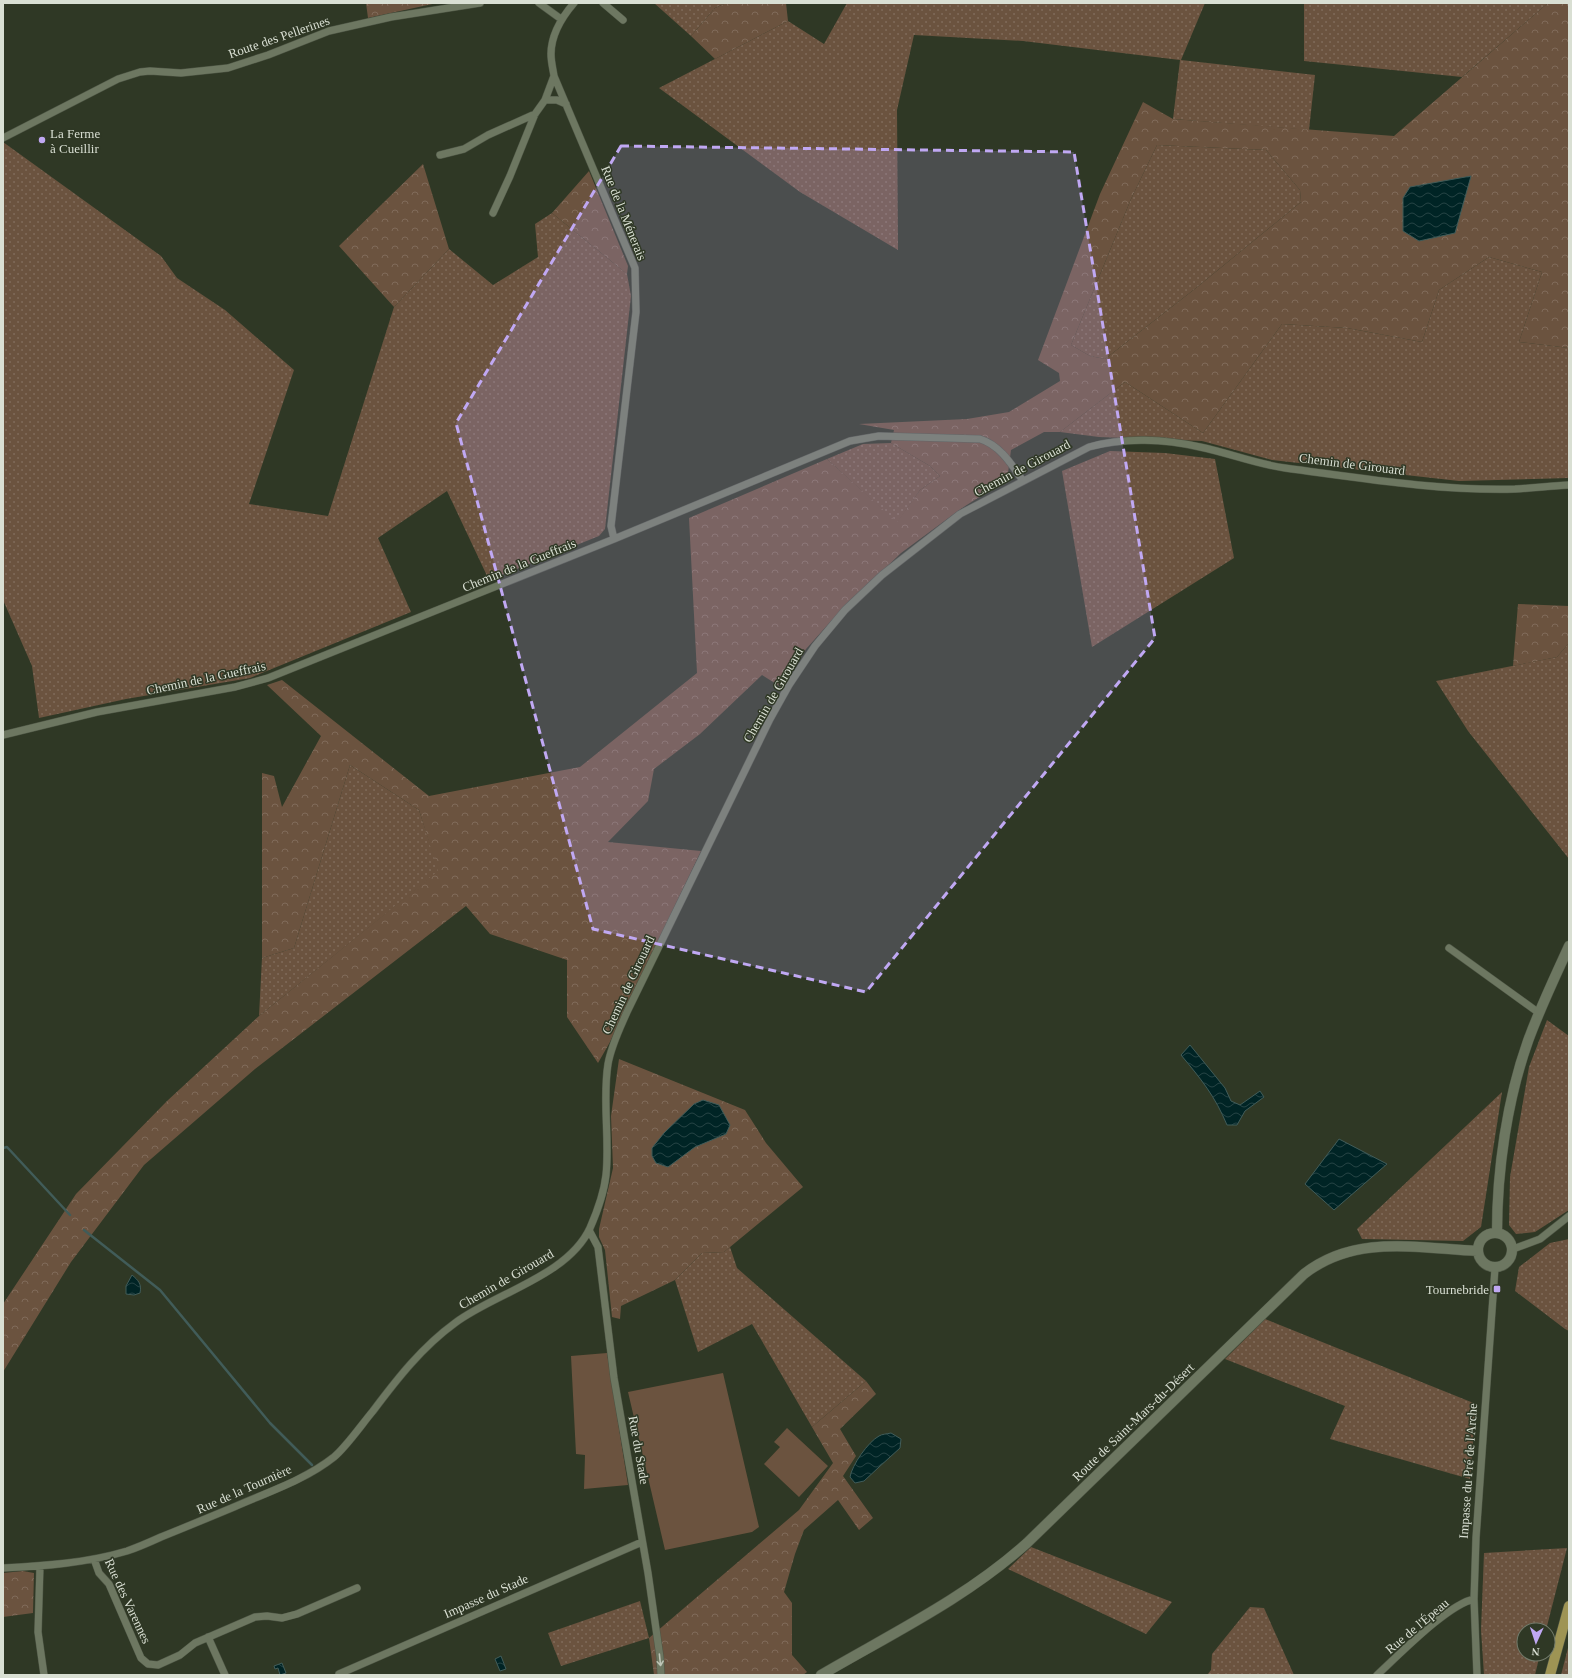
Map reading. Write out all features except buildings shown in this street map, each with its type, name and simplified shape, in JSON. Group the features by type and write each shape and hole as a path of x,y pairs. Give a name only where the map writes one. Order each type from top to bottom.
{"main road":[{"path":"1497,1233 1503,1149 1519,1068 1539,1012 1569,946"},
{"path":"1497,1233 1508,1238 1513,1249 1512,1255 1506,1264 1495,1268 1490,1267 1481,1261 1477,1251 1478,1245 1485,1235 1497,1233"},
{"name":"Route de Saint-Mars-du-Désert","path":"821,1675 916,1620 982,1580 998,1568 1027,1543 1304,1274 1317,1264 1333,1256 1370,1247 1394,1246 1477,1251"},
{"path":"1550,1675 1569,1606"}],"street":[{"name":"Route des Pellerines","path":"3,138 118,79 140,72 150,71 181,73 228,68 268,55 329,31 390,17 480,3"},
{"path":"539,3 561,18"},
{"name":"Rue de la Ménerais","path":"574,3 561,18 554,40 551,54 554,76 634,268 636,312 612,526 614,540"},
{"path":"603,3 624,20"},
{"path":"493,213 535,114 545,100 554,76"},
{"path":"545,100 557,100 566,104"},
{"path":"440,155 464,149 488,135 535,114"},
{"name":"Chemin de la Gueffrais","path":"3,735 97,712 235,687 268,678 614,540 842,444 865,438 886,436 980,439 987,441 999,450 1023,481"},
{"name":"Chemin de Girouard","path":"413,1361 446,1329 465,1315 557,1265 580,1244 589,1230 599,1205 606,1176 606,1088 608,1063 612,1048 644,976 770,719 789,685 815,646 845,610 882,575 960,514 1089,447 1107,441 1168,442 1200,447 1274,466 1382,481 1462,488 1507,489 1569,485"},
{"path":"1449,948 1539,1012"},
{"path":"1513,1249 1540,1239 1569,1216"},
{"name":"Rue du Stade","path":"589,1230 598,1247 614,1378 648,1573 657,1646 660,1657 661,1675"},
{"name":"Impasse du Pré de l'Arche","path":"1477,1675 1474,1599 1476,1538 1495,1268"},
{"name":"Rue de la Tournière","path":"40,1566 94,1559 128,1550 283,1486 308,1473 335,1456 413,1361"},
{"name":"Impasse du Stade","path":"339,1674 642,1542"},
{"name":"Rue des Varennes","path":"94,1559 99,1573 109,1584 141,1658 148,1664 158,1666 180,1655 195,1643 255,1617 267,1616 282,1618 297,1614 357,1588"},
{"path":"3,1568 40,1566 38,1632 44,1675"},
{"name":"Rue de l'Épeau","path":"1377,1675 1443,1616 1468,1600 1474,1599"},
{"path":"208,1637 225,1675"}],"highlighted area":[{"path":"621,146 1074,152 1155,638 866,992 593,929 456,423"}],"green space":[{"path":"366,3 437,3 368,18"},
{"path":"654,3 726,3 715,8 691,36"},
{"path":"726,3 786,3 788,21 715,59 691,36 715,8"},
{"path":"847,3 1205,3 1181,60 1315,75 1309,130 1173,119 1180,60 1023,41 914,35 897,110 898,250 800,192 659,88 788,21 824,44"},
{"path":"1304,3 1548,3 1462,77 1304,61"},
{"path":"1548,3 1569,3 1569,348 1519,342 1542,272 1489,257 1439,290 1422,342 1347,328 1282,324 1203,433 1125,382 1060,432 1044,432 1011,450 1008,473 1003,482 962,508 901,553 832,620 806,649 781,687 762,675 700,734 654,769 648,801 608,842 701,851 610,1042 598,1063 567,1017 567,960 490,934 466,906 255,1069 144,1165 71,1262 3,1372 3,1304 76,1194 167,1101 259,1016 438,871 419,810 350,765 294,948 262,958 262,773 274,776 282,807 321,736 267,685 282,680 429,796 580,767 697,673 689,518 827,459 897,522 920,490 940,476 930,466 891,443 894,430 859,424 967,419 1009,412 1060,381 1059,373 1038,360 1100,194 1143,102 1173,119 1394,136","holes":["1157,145 1266,150 1300,190 1301,202 1196,288 1105,359 1090,356 1071,345 1131,199"]},
{"path":"3,142 161,256 177,278 225,310 294,370 249,504 328,516 394,307 449,249 493,285 538,257 535,224 552,213 627,274 631,296 605,529 599,536 489,580 447,491 378,538 411,612 250,678 126,699 39,718 32,666 3,600"},
{"path":"1157,145 1266,150 1300,190 1301,202 1196,288 1105,359 1090,356 1071,345 1131,199"},
{"path":"423,164 449,249 394,307 339,246"},
{"path":"589,171 628,266 627,274 552,213"},
{"path":"1489,257 1542,272 1519,342 1569,348 1569,478 1459,481 1272,460 1202,441 1099,437 1060,432 1125,382 1203,433 1282,324 1347,328 1422,342 1439,290"},
{"path":"891,443 930,466 940,476 920,490 897,523 827,459 863,444"},
{"path":"1110,451 1165,453 1215,459 1234,558 1092,647 1062,471"},
{"path":"1518,604 1569,606 1569,643 1557,657 1513,666"},
{"path":"1569,643 1569,859 1468,731 1436,681 1557,657"},
{"path":"350,765 419,810 439,871 259,1016 262,958 294,948"},
{"path":"1547,1020 1569,1036 1569,1210 1535,1232 1516,1234 1509,1225 1510,1177 1529,1067"},
{"path":"619,1059 745,1110 766,1143 803,1187 724,1252 702,1253 675,1280 621,1306 620,1319 612,1317 605,1250 599,1237 599,1229 613,1168 611,1116"},
{"path":"1502,1092 1481,1227 1463,1241 1362,1239 1357,1229"},
{"path":"1569,1239 1569,1331 1515,1291 1519,1267 1550,1243"},
{"path":"730,1247 737,1268 866,1381 812,1427 752,1324 698,1352 675,1280 702,1253 724,1252"},
{"path":"1265,1319 1476,1404 1470,1479 1330,1439 1345,1406 1225,1359"},
{"path":"607,1353 628,1485 584,1489 585,1455 576,1454 571,1356"},
{"path":"723,1373 759,1527 752,1532 665,1550 628,1392"},
{"path":"866,1381 876,1394 840,1429 856,1456 843,1476 873,1518 859,1530 838,1500 804,1530 784,1592 792,1603 792,1655 807,1672 803,1675 654,1675 649,1638 799,1510 833,1463 812,1427"},
{"path":"787,1428 828,1466 799,1497 764,1464 780,1447 774,1442"},
{"path":"1031,1547 1172,1602 1146,1634 1008,1569"},
{"path":"1567,1548 1548,1622 1516,1622 1516,1662 1538,1662 1535,1675 1484,1675 1481,1630 1484,1553"},
{"path":"23,1571 34,1573 33,1613 3,1617 3,1573"},
{"path":"640,1601 649,1638 561,1666 548,1633"},
{"path":"1250,1607 1264,1608 1294,1675 1207,1675 1211,1670 1212,1654"},
{"path":"1569,1644 1569,1675 1561,1675"}],"water":[{"path":"1471,176 1455,233 1419,241 1403,231 1403,198 1410,187"},
{"path":"1190,1045 1225,1088 1231,1101 1240,1105 1260,1091 1264,1097 1245,1111 1237,1125 1227,1125 1218,1105 1207,1088 1181,1055"},
{"path":"703,1100 719,1105 730,1125 726,1134 695,1147 668,1167 656,1163 652,1156 652,1148 664,1133 694,1104"},
{"path":"1339,1139 1387,1164 1334,1210 1305,1184"},
{"path":"132,1275 140,1285 140,1293 134,1295 126,1294 126,1286"},
{"path":"891,1433 901,1439 900,1448 864,1481 855,1483 850,1477 851,1472 861,1454 870,1443 879,1436"},
{"path":"501,1656 506,1669 500,1671 495,1659"},
{"path":"282,1663 286,1673 280,1675 278,1668 275,1669 274,1666"}],"waterway":[{"path":"3,1148 7,1147 70,1215"},
{"path":"84,1230 160,1290 270,1423 312,1465"}],"place":[{"name":"La Ferme à Cueillir","path":"42,140"},
{"name":"Tournebride","path":"1497,1289"}]}
